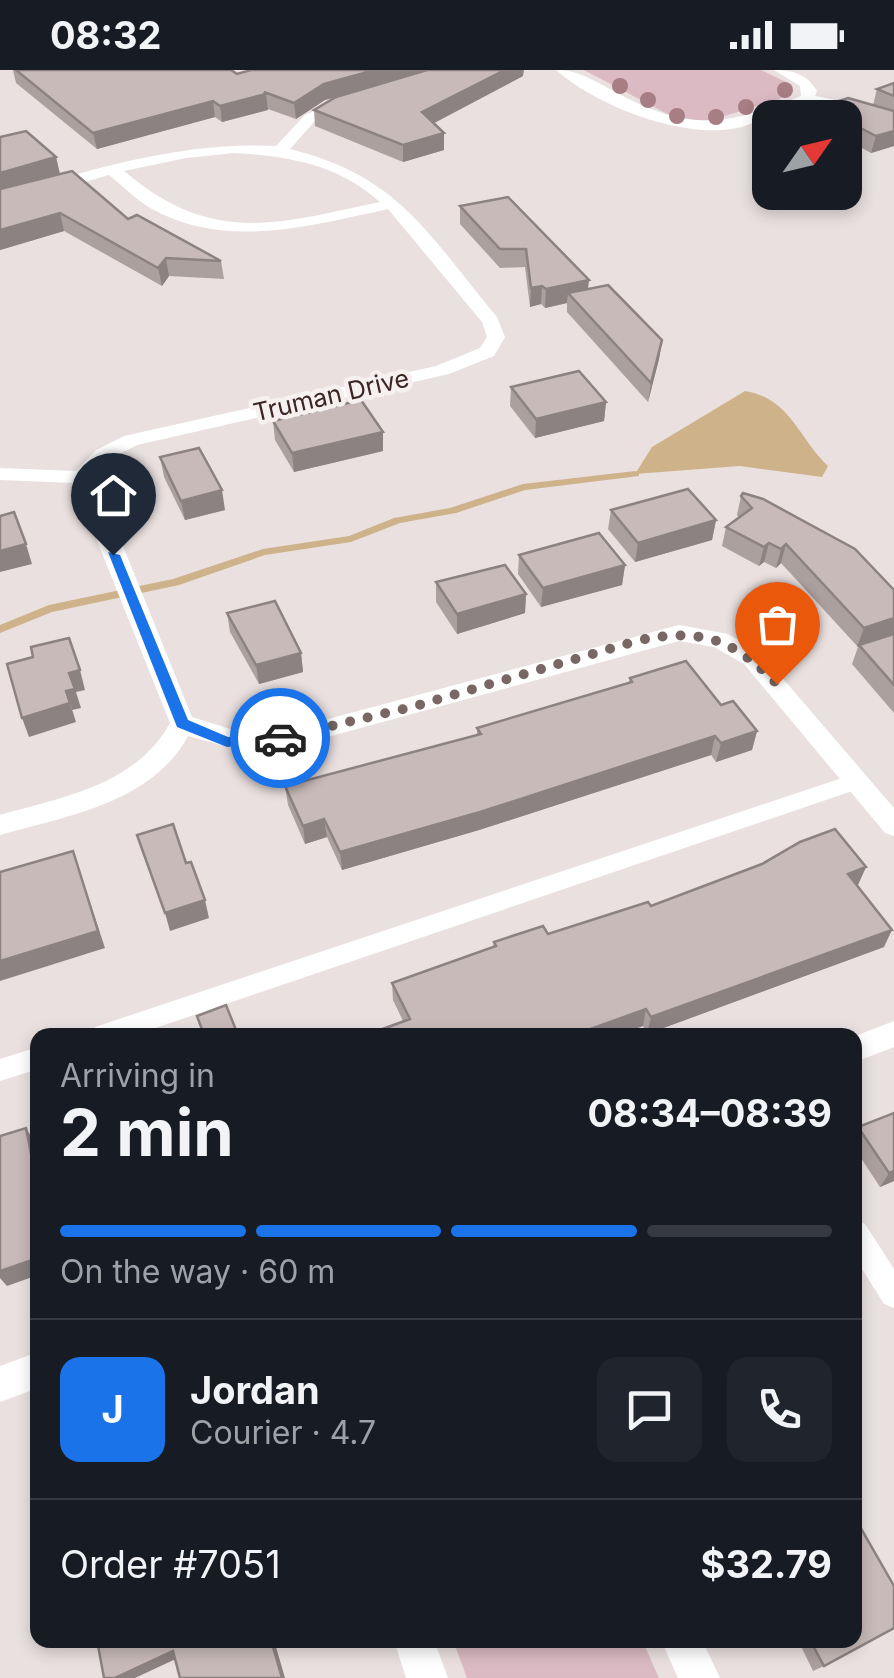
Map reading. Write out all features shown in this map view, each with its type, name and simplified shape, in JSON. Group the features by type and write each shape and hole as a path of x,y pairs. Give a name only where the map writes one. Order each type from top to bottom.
{"street":[{"path":"563,70 655,119 693,128 734,124 806,99 856,108 894,123"},
{"path":"780,70 806,83 810,91 806,99"},
{"path":"280,152 310,118 373,94"},
{"name":"Truman Drive","path":"0,201 182,154 223,150 280,152 348,172 371,186 491,321 496,337 487,352 442,370 131,440 89,464 82,477"},
{"path":"113,170 154,204 217,226 296,224 391,204"},
{"path":"0,474 82,477 182,723 176,739 156,764 128,782 84,800 0,825"},
{"path":"182,723 227,742 254,743 302,734 679,633 720,640 752,658 894,826"},
{"path":"862,1046 894,1034"},
{"path":"0,1384 30,1373"},
{"path":"417,1648 427,1678"},
{"path":"685,1648 699,1678"}],"lane":[{"path":"125,1028 857,781"},
{"path":"0,1070 30,1061"},
{"path":"862,1244 894,1294"}],"shaded area":[{"path":"584,70 761,70 786,82 792,90 777,100 752,100 752,108 705,122 675,118"},
{"path":"745,391 773,402 792,421 828,466 822,477 740,466 635,474 652,447"},
{"path":"456,1648 646,1648 659,1678 467,1678"}],"building":[{"path":"16,70 231,70 237,74 251,70 375,70 324,84 294,103 264,92 220,106 213,101 93,133"},
{"path":"427,70 505,70 422,112 444,133 403,145 314,110 336,97"},
{"path":"894,83 894,96 877,89"},
{"path":"862,102 894,111 894,131 876,136 862,129"},
{"path":"26,131 56,157 0,173 0,137"},
{"path":"72,171 128,219 137,215 221,261 166,258 158,268 60,213 0,230 0,189"},
{"path":"508,197 589,280 546,289 531,288 526,249 500,249 460,206"},
{"path":"608,285 662,340 651,383 568,293"},
{"path":"579,371 606,402 536,419 511,387"},
{"path":"361,400 383,432 292,453 273,421"},
{"path":"199,448 222,490 181,501 160,457"},
{"path":"688,489 716,520 638,543 611,510"},
{"path":"743,493 763,499 855,549 894,590 894,618 864,628 786,544 781,549 769,543 764,547 726,527 752,508 741,496"},
{"path":"14,512 26,544 0,551 0,516"},
{"path":"599,533 625,565 543,588 519,555"},
{"path":"505,565 526,594 457,614 436,582"},
{"path":"275,601 301,653 256,665 227,613"},
{"path":"894,634 894,685 859,645"},
{"path":"69,638 80,670 69,673 75,689 66,691 70,703 22,718 7,664 33,657 31,647"},
{"path":"686,661 721,705 733,701 757,731 721,743 715,736 480,812 340,852 324,819 303,826 285,786 481,734 477,728 632,682 630,678"},
{"path":"173,824 186,863 191,862 205,900 165,913 137,835"},
{"path":"835,829 866,867 848,874 892,930 651,1017 646,1009 593,1028 385,1028 410,1019 392,983 543,926 548,934 648,902 651,906 762,864 800,842"},
{"path":"73,851 98,931 0,961 0,872"},
{"path":"226,1005 235,1028 201,1028 197,1016"},
{"path":"894,1113 894,1171 889,1173 862,1133 862,1125"},
{"path":"26,1128 30,1148 30,1261 0,1271 0,1136"},
{"path":"862,1530 894,1586 894,1628 862,1645"},
{"path":"98,1648 273,1648 282,1678 180,1678 173,1651 115,1678 104,1678"},
{"path":"814,1648 857,1648 824,1666"}],"waterway":[{"path":"0,629 49,609 175,582 263,552 351,539 398,520 452,511 523,487 635,474"}],"way so far":[{"path":"280,738 412,707 640,640 679,633 720,640 752,658 777,684"}],"route":[{"path":"113,555 182,723 227,742 254,743 280,738"}]}
